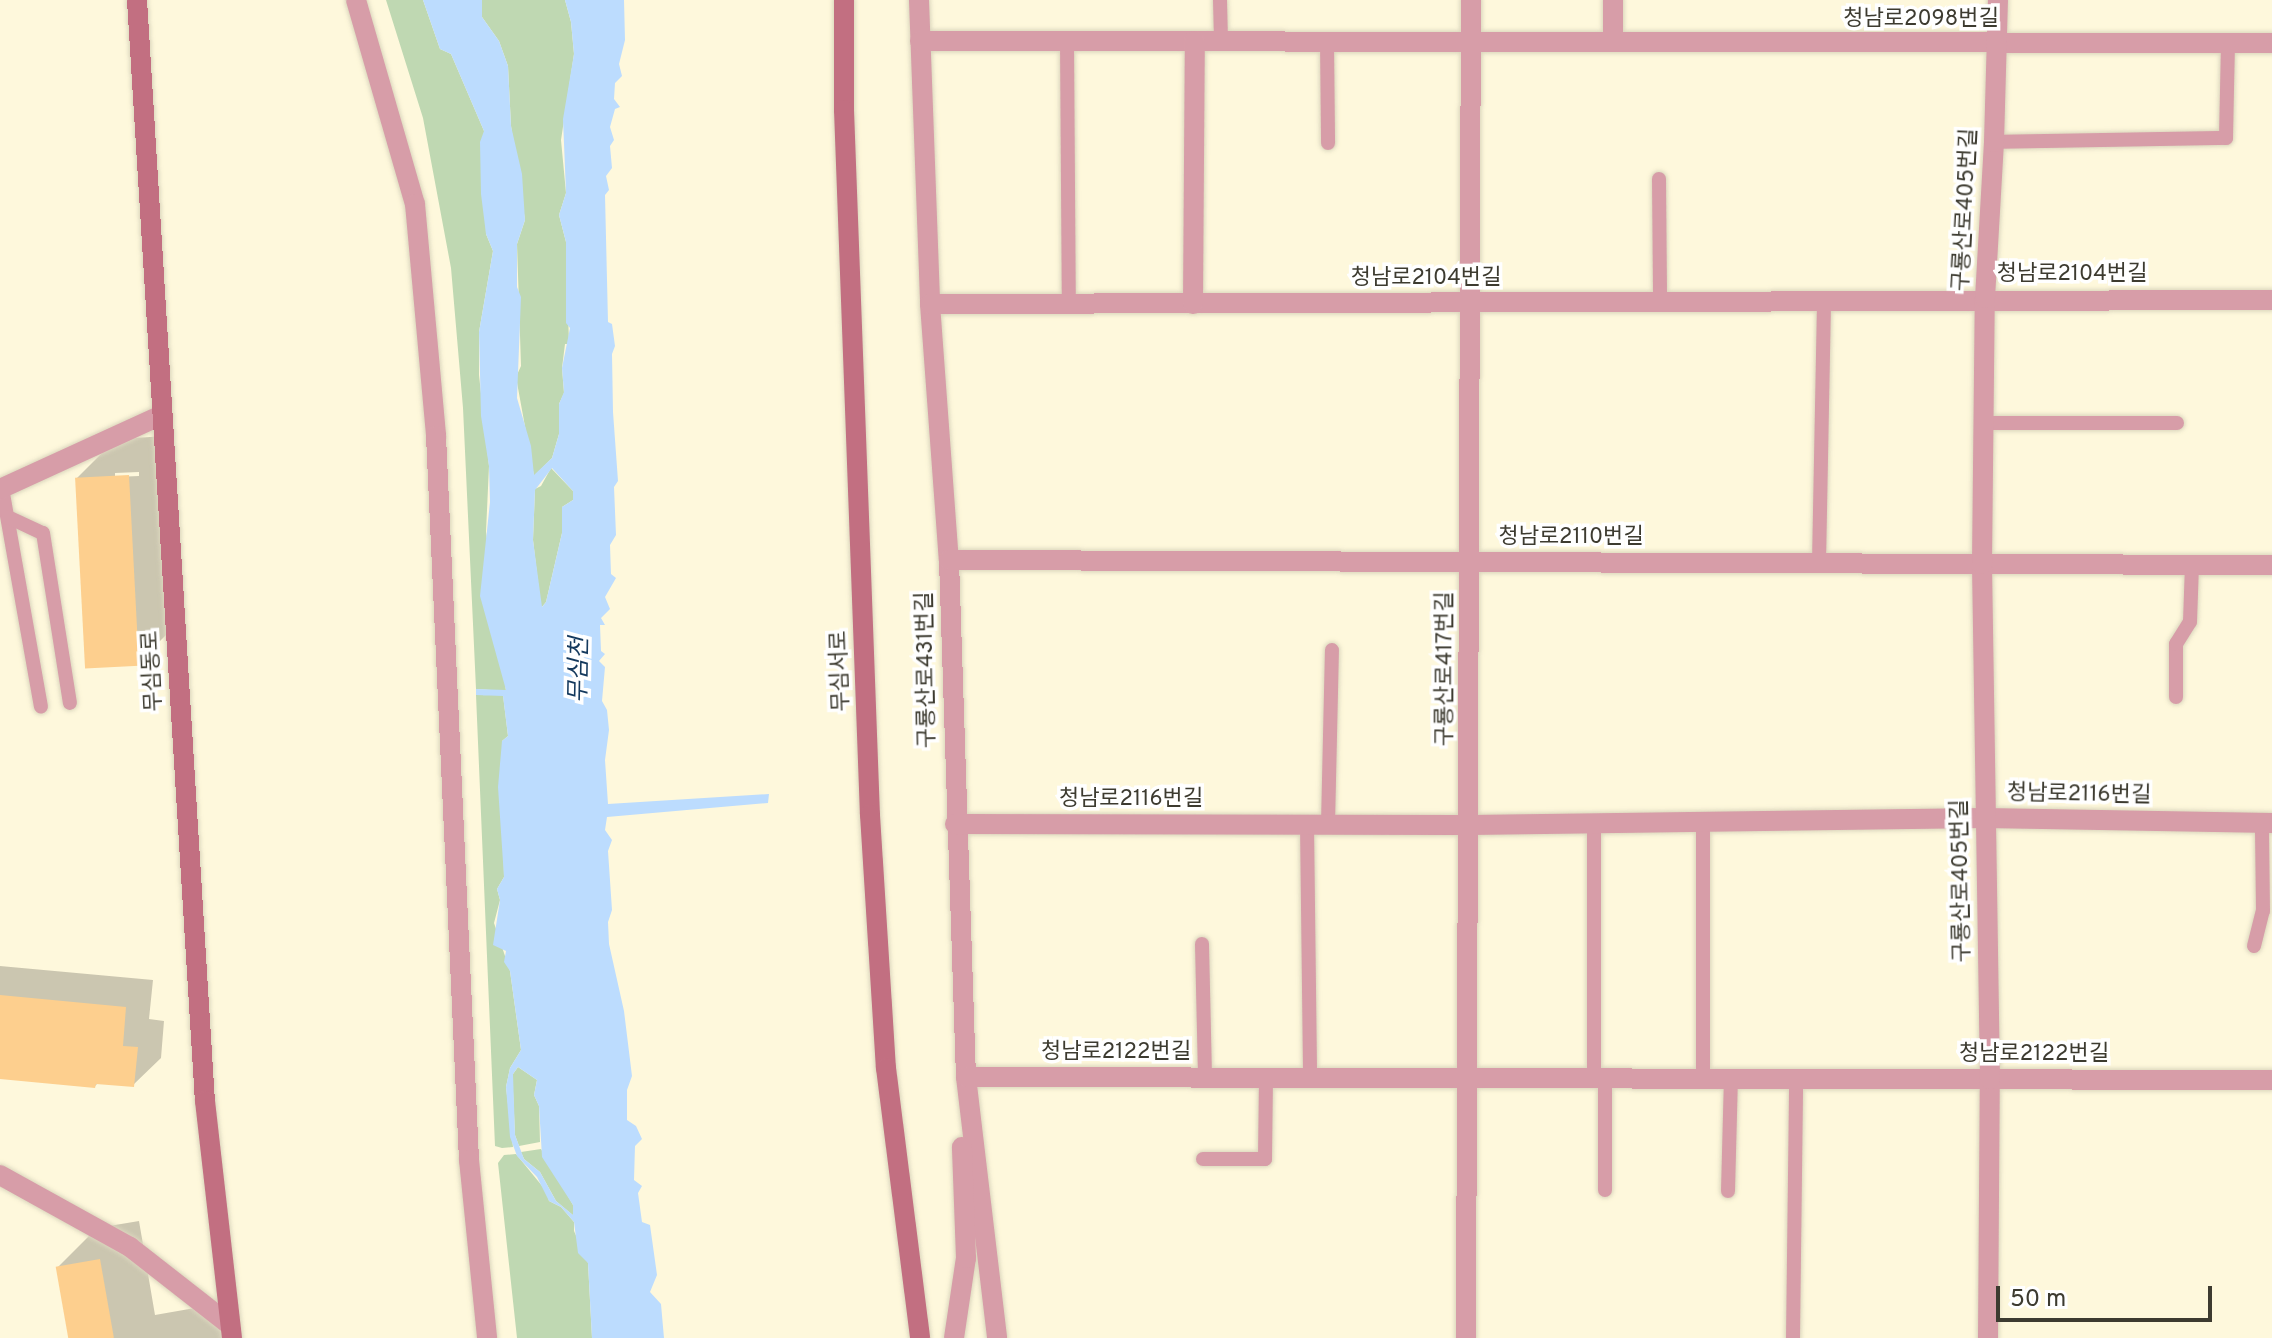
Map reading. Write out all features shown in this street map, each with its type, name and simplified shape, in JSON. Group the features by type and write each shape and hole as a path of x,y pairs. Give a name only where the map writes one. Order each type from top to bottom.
{"street":[{"name":"무심동로","path":"137,0 205,1101 231,1332"},
{"path":"356,0 415,204 436,436 469,1160 487,1338"},
{"name":"무심서로","path":"844,0 844,110 870,815 886,1068 920,1338"},
{"name":"구룡산로431번길","path":"919,0 930,304 949,560 955,824 966,1077 997,1338"},
{"name":"구룡산로417번길","path":"1466,1338 1470,1079 1471,0"},
{"path":"1613,0 1613,42"},
{"name":"구룡산로405번길","path":"1988,1338 1990,1079 1982,564 1983,423 1985,298 1998,0"},
{"name":"청남로2098번길","path":"920,41 1998,45 2272,43"},
{"path":"1193,304 1195,41"},
{"name":"청남로2104번길","path":"930,304 1985,298 2272,300"},
{"path":"1,488 162,415"},
{"name":"청남로2110번길","path":"949,560 2272,565"},
{"name":"청남로2116번길","path":"955,824 1470,825 1985,818 2267,823"},
{"name":"청남로2122번길","path":"966,1077 2272,1080"},
{"path":"954,1338 966,1258 961,1147 971,1125"},
{"path":"0,1175 130,1247 231,1332"}],"lane":[{"path":"1220,0 1221,41"},
{"path":"1067,41 1069,304"},
{"path":"1327,41 1328,143"},
{"path":"1994,142 2226,138 2228,43"},
{"path":"1659,179 1660,301"},
{"path":"1819,563 1824,300"},
{"path":"1983,423 2177,423"},
{"path":"1,488 41,707"},
{"path":"8,517 43,533 70,703"},
{"path":"2176,697 2176,644 2190,622 2192,565"},
{"path":"1310,1078 1309,957 1332,650"},
{"path":"1703,821 1703,1077"},
{"path":"1594,823 1594,947 1605,1190"},
{"name":"청남로2116번길","path":"2254,946 2263,911 2267,823"},
{"path":"1202,944 1205,1077"},
{"path":"1728,1191 1731,1077"},
{"path":"1793,1338 1796,1077"},
{"path":"1203,1159 1265,1159 1266,1078"}],"green space":[{"path":"386,0 423,0 440,49 451,54 484,131 486,234 493,251 479,332 479,375 489,466 486,532 506,691 476,689 463,408 451,268 423,118"},
{"path":"482,0 565,0 571,22 574,54 561,140 566,193 559,215 566,242 569,344 565,344 562,368 564,393 559,404 559,434 552,458 534,476 516,377 521,366 517,244 525,220 511,126 508,66 499,41 482,17"},
{"path":"551,468 573,491 573,500 562,507 562,533 546,602 541,608 533,540 535,489 541,486"},
{"path":"476,695 503,695 508,736 502,741 504,877 497,889 500,900 494,923 510,971 521,1050 510,1068 506,1087 513,1147 502,1148 495,1146"},
{"path":"518,1067 537,1080 534,1095 539,1106 540,1142 519,1146 515,1135 513,1091 513,1074"},
{"path":"541,1149 573,1205 574,1216 556,1201 540,1172 524,1159 521,1152"},
{"path":"516,1154 547,1192 549,1201 561,1207 574,1222 574,1231 588,1263 592,1338 517,1338 498,1163 504,1155"}],"water":[{"name":"무심천","path":"423,0 482,0 482,17 499,41 508,66 511,126 522,174 525,220 517,244 517,287 521,297 517,398 531,446 534,475 552,458 559,434 559,404 564,392 562,368 570,328 566,323 566,242 559,215 566,193 563,119 574,54 565,0 624,0 625,40 619,64 622,76 615,83 614,99 620,107 615,109 610,127 614,140 610,146 612,168 606,176 609,190 605,195 608,322 612,324 615,346 612,354 613,412 618,481 614,487 616,535 610,545 611,574 616,578 605,597 610,609 601,618 605,625 600,625 601,651 605,654 599,661 605,667 602,701 607,710 609,730 605,760 608,804 769,794 768,803 607,817 605,830 612,840 608,851 612,910 608,922 609,944 624,1011 632,1076 627,1090 627,1120 636,1126 642,1139 635,1146 634,1180 642,1186 638,1193 642,1222 650,1225 657,1275 650,1292 661,1304 664,1338 592,1338 588,1263 578,1253 574,1222 561,1207 549,1201 537,1177 517,1156 510,1137 506,1087 510,1068 521,1050 510,971 504,962 506,951 493,945 500,900 497,889 504,877 498,787 502,741 508,736 503,696 476,695 476,689 506,690 480,596 490,502 489,466 481,416 479,332 493,251 486,234 481,194 480,142 484,131 451,54 440,49","holes":["552,468 573,491 573,500 562,507 562,533 546,602 542,607 533,540 535,490","518,1067 537,1080 534,1095 539,1106 542,1157 573,1205 573,1215 556,1201 540,1172 524,1159 515,1135 513,1074"]}],"building":[{"path":"129,475 139,666 85,669 75,478"},
{"path":"0,995 126,1007 123,1046 138,1047 134,1087 96,1084 95,1088 0,1079"},
{"path":"100,1259 114,1338 68,1338 56,1267"}]}
